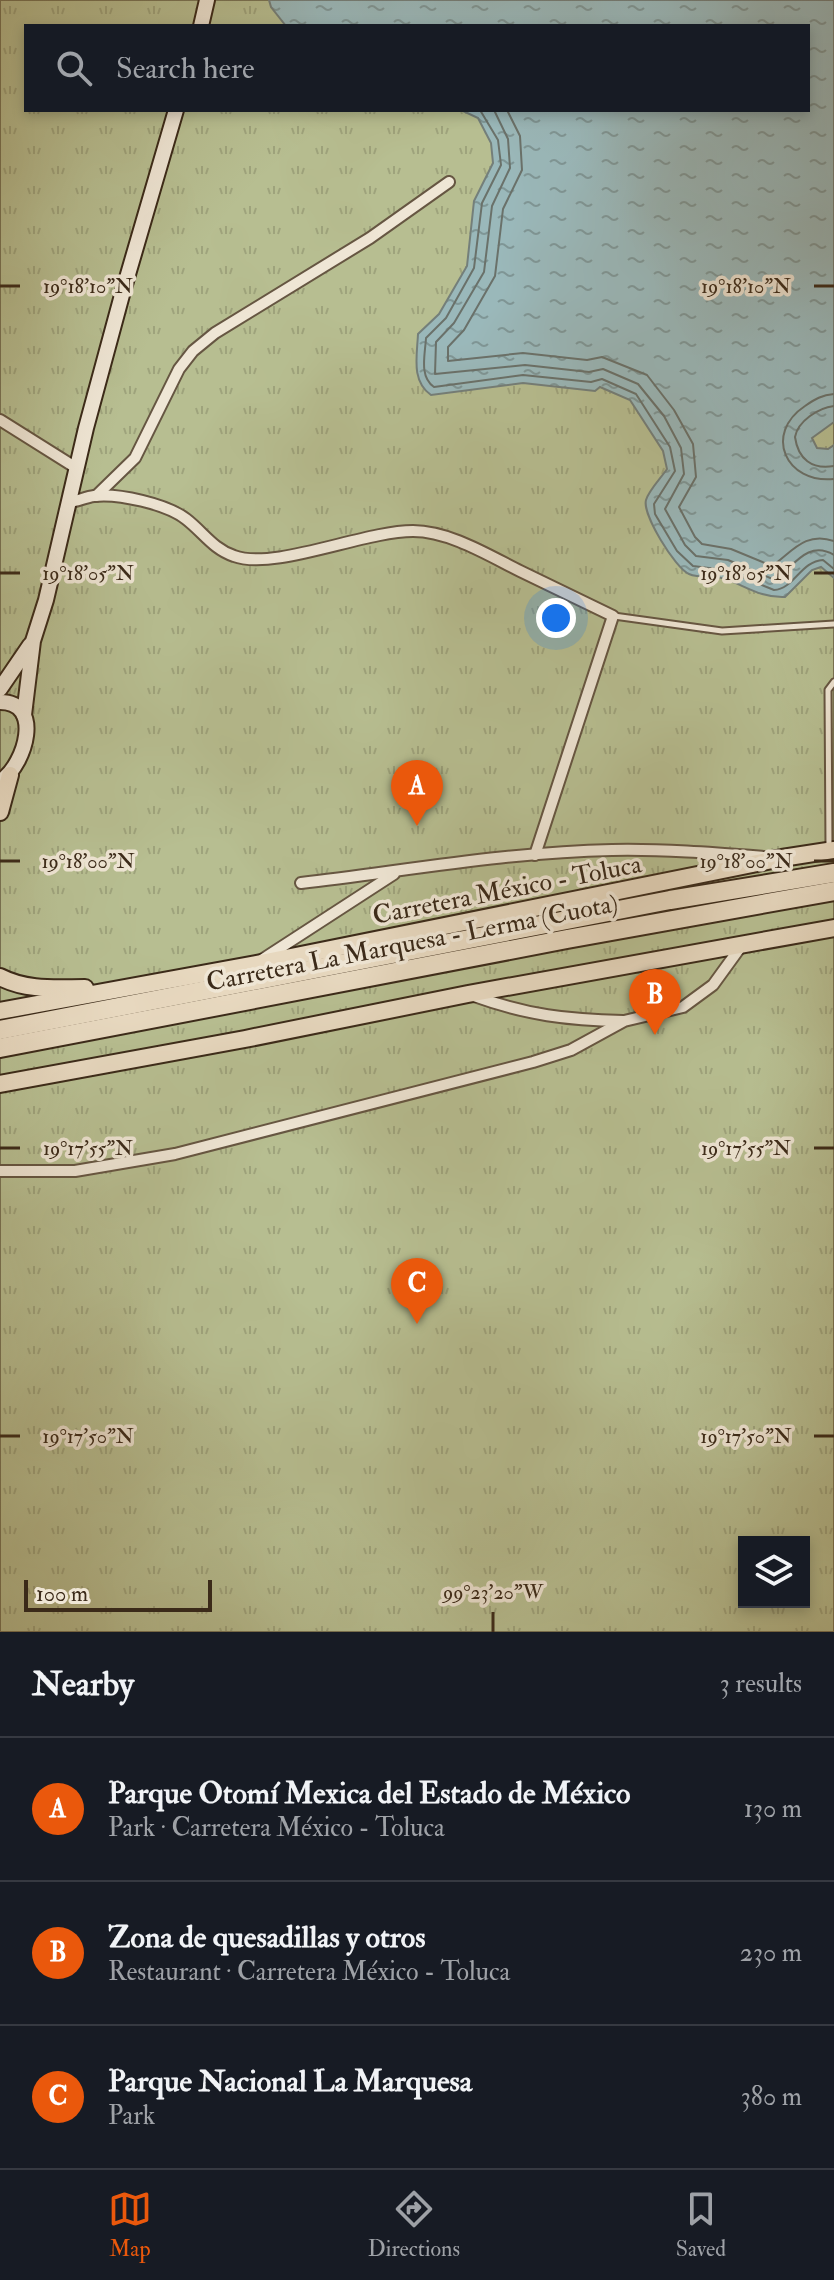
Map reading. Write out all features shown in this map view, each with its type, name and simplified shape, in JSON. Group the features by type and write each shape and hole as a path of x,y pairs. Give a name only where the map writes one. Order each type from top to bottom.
{"highway":[{"path":"670,900 832,855"},
{"name":"Carretera La Marquesa - Lerma (Cuota)","path":"0,1030 670,900 834,873"},
{"name":"Carretera La Marquesa - Lerma (Cuota)","path":"0,1048 834,891"}],"main road":[{"path":"201,24 207,0"},
{"path":"0,812 5,778 18,763 26,741 24,715 33,641 119,308 175,112"},
{"path":"0,689 33,641"},
{"path":"0,702 17,706 24,715"},
{"name":"Carretera México - Toluca","path":"0,1011 256,964 782,858 832,855"},
{"path":"0,1084 468,994 834,928"},
{"path":"0,977 33,988 126,989"},
{"path":"0,1092 23,1080"}],"street":[{"path":"96,496 135,458 174,377 193,351 215,333 370,238 449,182"},
{"path":"0,420 78,469"},
{"path":"70,502 96,496 148,502 169,508 189,521 210,543 234,557 255,560 383,533 416,530 477,550 613,616 535,855"},
{"path":"301,883 535,855 610,850 782,858"},
{"path":"256,964 399,871"},
{"path":"468,994 509,1008 561,1019 624,1021 683,1007 699,997 713,985 743,944"},
{"path":"0,1171 75,1171 175,1154 507,1070 571,1050 624,1021"}],"lane":[{"path":"613,616 722,631 834,624"},
{"path":"832,855 828,690 834,682"}],"green space":[{"path":"0,0 834,0 834,1632 0,1632"}],"water":[{"path":"269,0 834,0 834,422 812,438 817,448 828,449 834,445 834,578 821,567 812,570 785,597 777,597 726,579 693,575 683,570 668,552 649,517 646,500 667,469 663,451 630,400 600,387 595,391 523,383 431,395 420,383 417,368 418,334 439,314 467,266 474,201 493,163 491,143 478,118 465,112 810,112 810,24 284,24"}],"place":[{"name":"Parque Otomí Mexica del Estado de México","path":"417,826"},
{"name":"Zona de quesadillas y otros","path":"655,1035"},
{"name":"Parque Nacional La Marquesa","path":"417,1324"}]}
